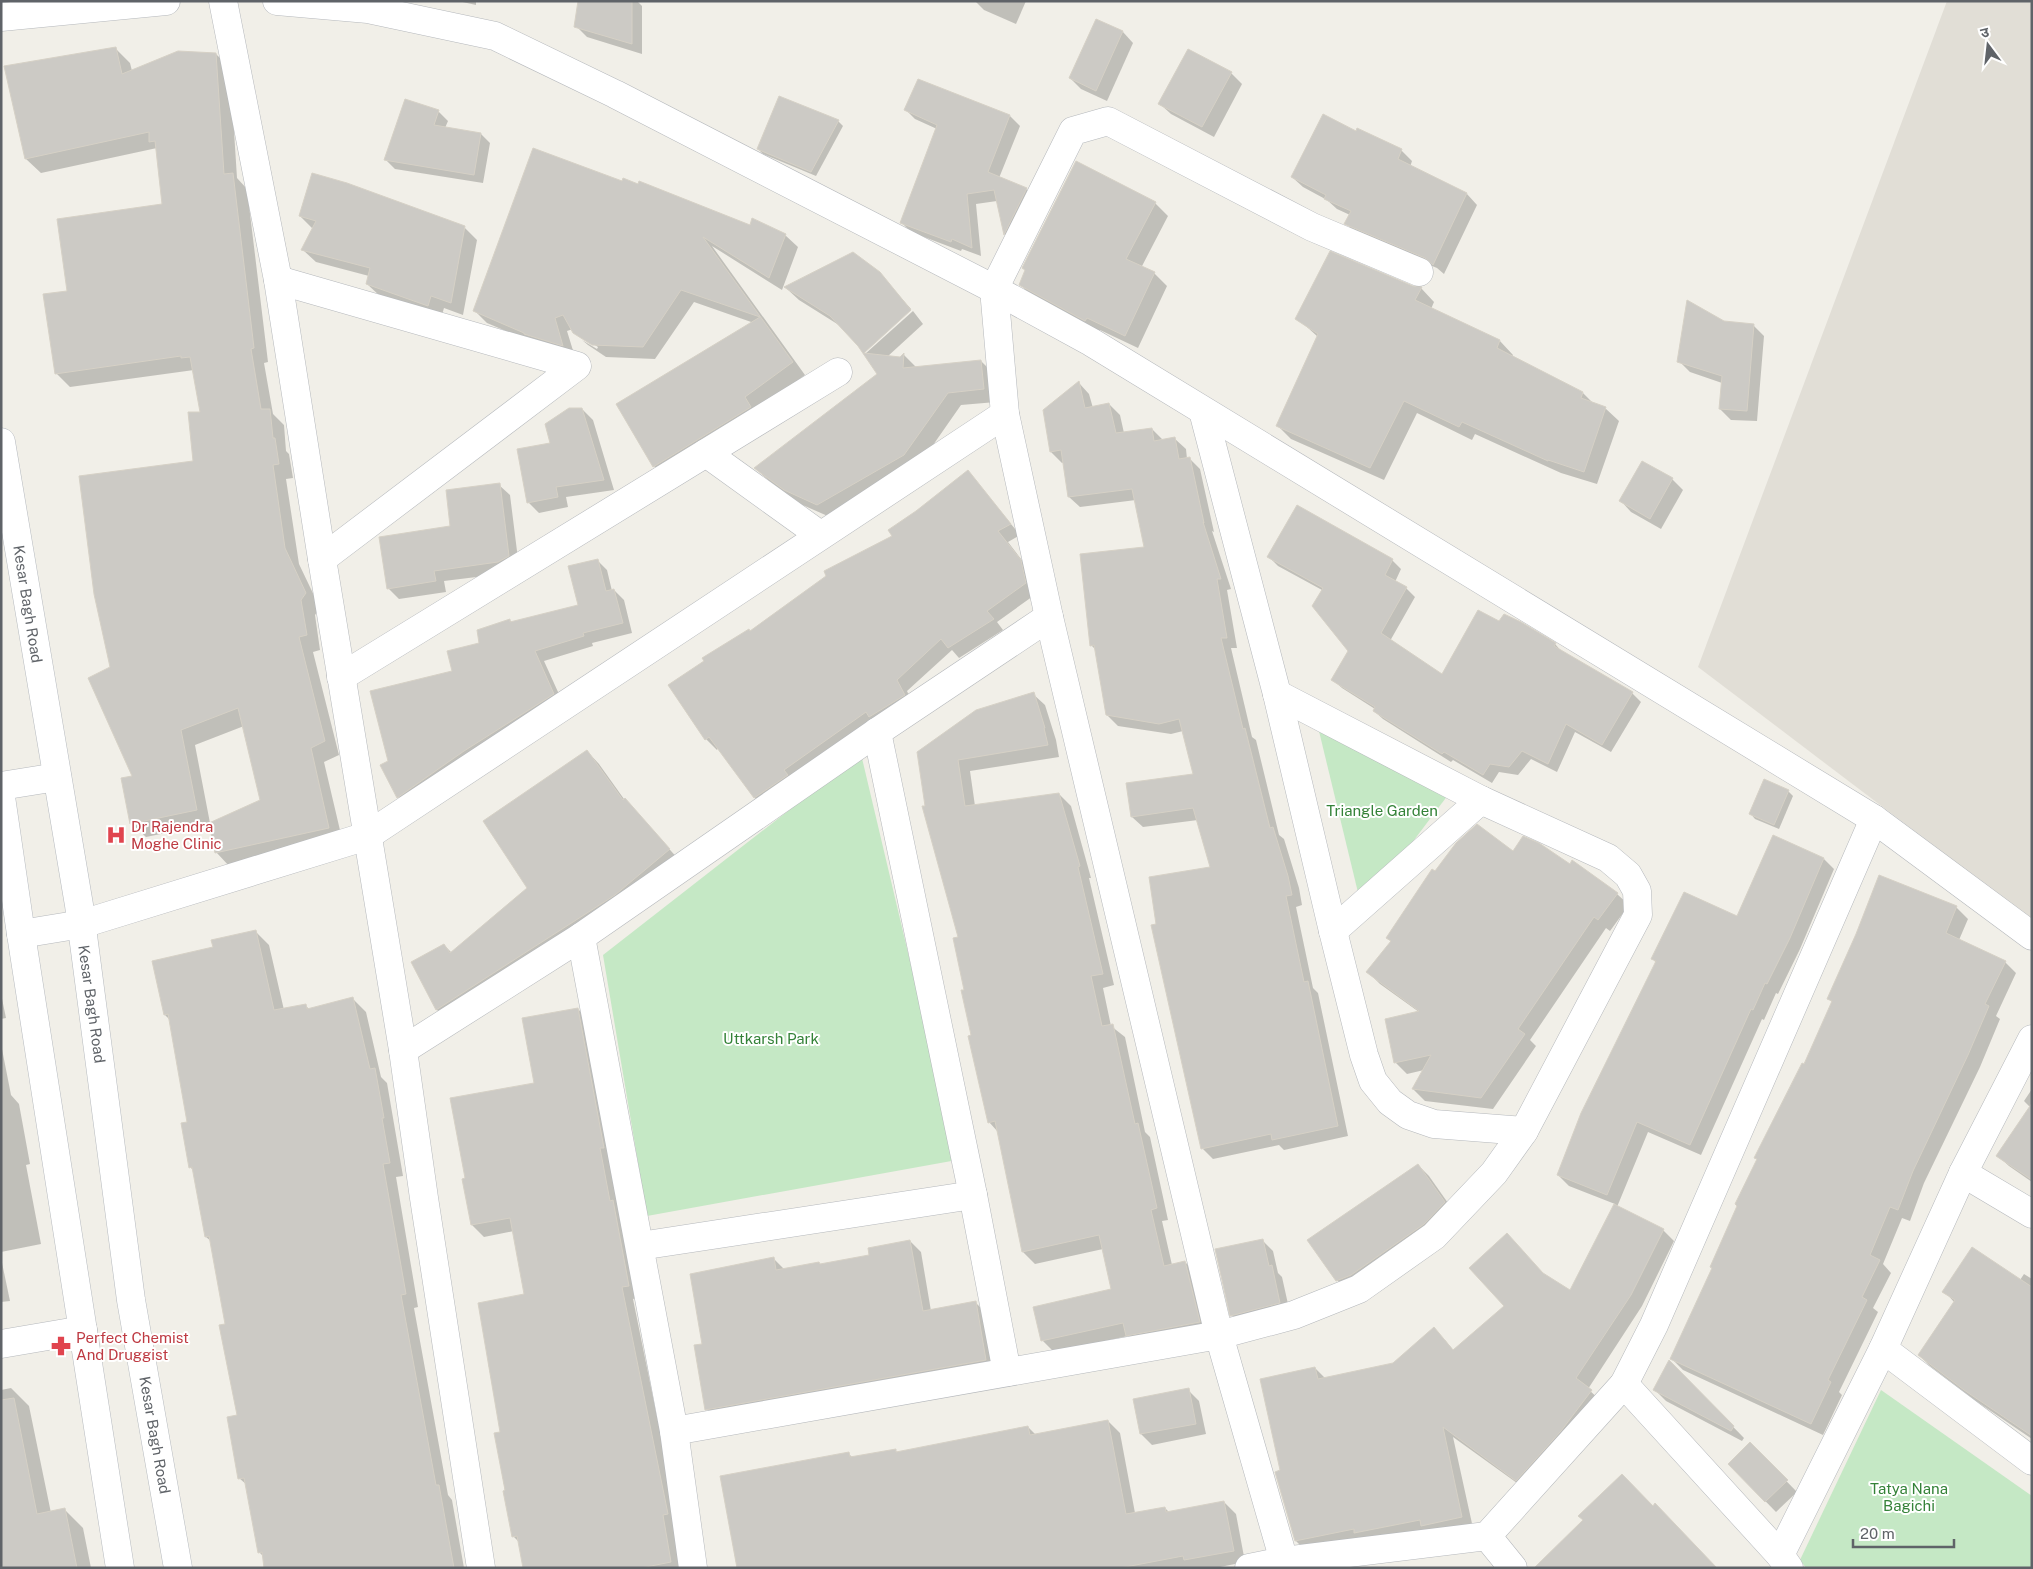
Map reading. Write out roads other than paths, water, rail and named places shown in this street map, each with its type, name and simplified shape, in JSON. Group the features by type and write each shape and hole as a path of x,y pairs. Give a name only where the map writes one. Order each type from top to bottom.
{"street":[{"path":"1,17 166,1"},
{"path":"223,1 278,280 403,1050 481,1568"},
{"path":"276,1 368,9 495,36 615,94 994,289 1091,342 1874,819 2032,936"},
{"path":"1284,1561 1219,1335 1048,617 1005,414 994,289 1073,131 1108,121 1312,227 1418,272"},
{"path":"278,280 576,366 322,559"},
{"path":"341,677 838,372"},
{"path":"1202,411 1277,694 1333,931 1364,1055 1373,1081 1390,1102 1408,1115 1434,1124 1524,1131"},
{"path":"21,934 82,924 367,836 1005,414"},
{"name":"Kesar Bagh Road","path":"1,442 82,924 132,1300 178,1568"},
{"path":"706,453 820,535"},
{"path":"403,1050 581,937 877,732 1048,617"},
{"path":"674,1431 1219,1335 1294,1315 1359,1288 1434,1236 1494,1173 1524,1131 1638,915 1637,891 1628,875 1608,858 1481,800 1277,694"},
{"path":"877,732 973,1195 1007,1372"},
{"path":"1,786 57,777"},
{"path":"1,797 8,894 21,934 120,1568"},
{"path":"1333,931 1481,800"},
{"path":"1249,1568 1284,1561 1487,1536 1624,1384 1658,1316 1874,819"},
{"path":"581,937 674,1431 693,1568"},
{"path":"1624,1384 1785,1562 1964,1173 2032,1039"},
{"path":"1964,1173 2032,1214"},
{"path":"640,1246 973,1195"},
{"path":"1,1344 83,1330"},
{"path":"1883,1349 2032,1461"},
{"path":"1487,1536 1512,1568"}],"place":[{"name":"Dr Rajendra Moghe Clinic","path":"116,835"},
{"name":"Perfect Chemist And Druggist","path":"61,1346"}],"park label":[{"name":"Triangle Garden","path":"1382,810"},
{"name":"Uttkarsh Park","path":"771,1038"},
{"name":"Tatya Nana Bagichi","path":"1909,1496"}]}
